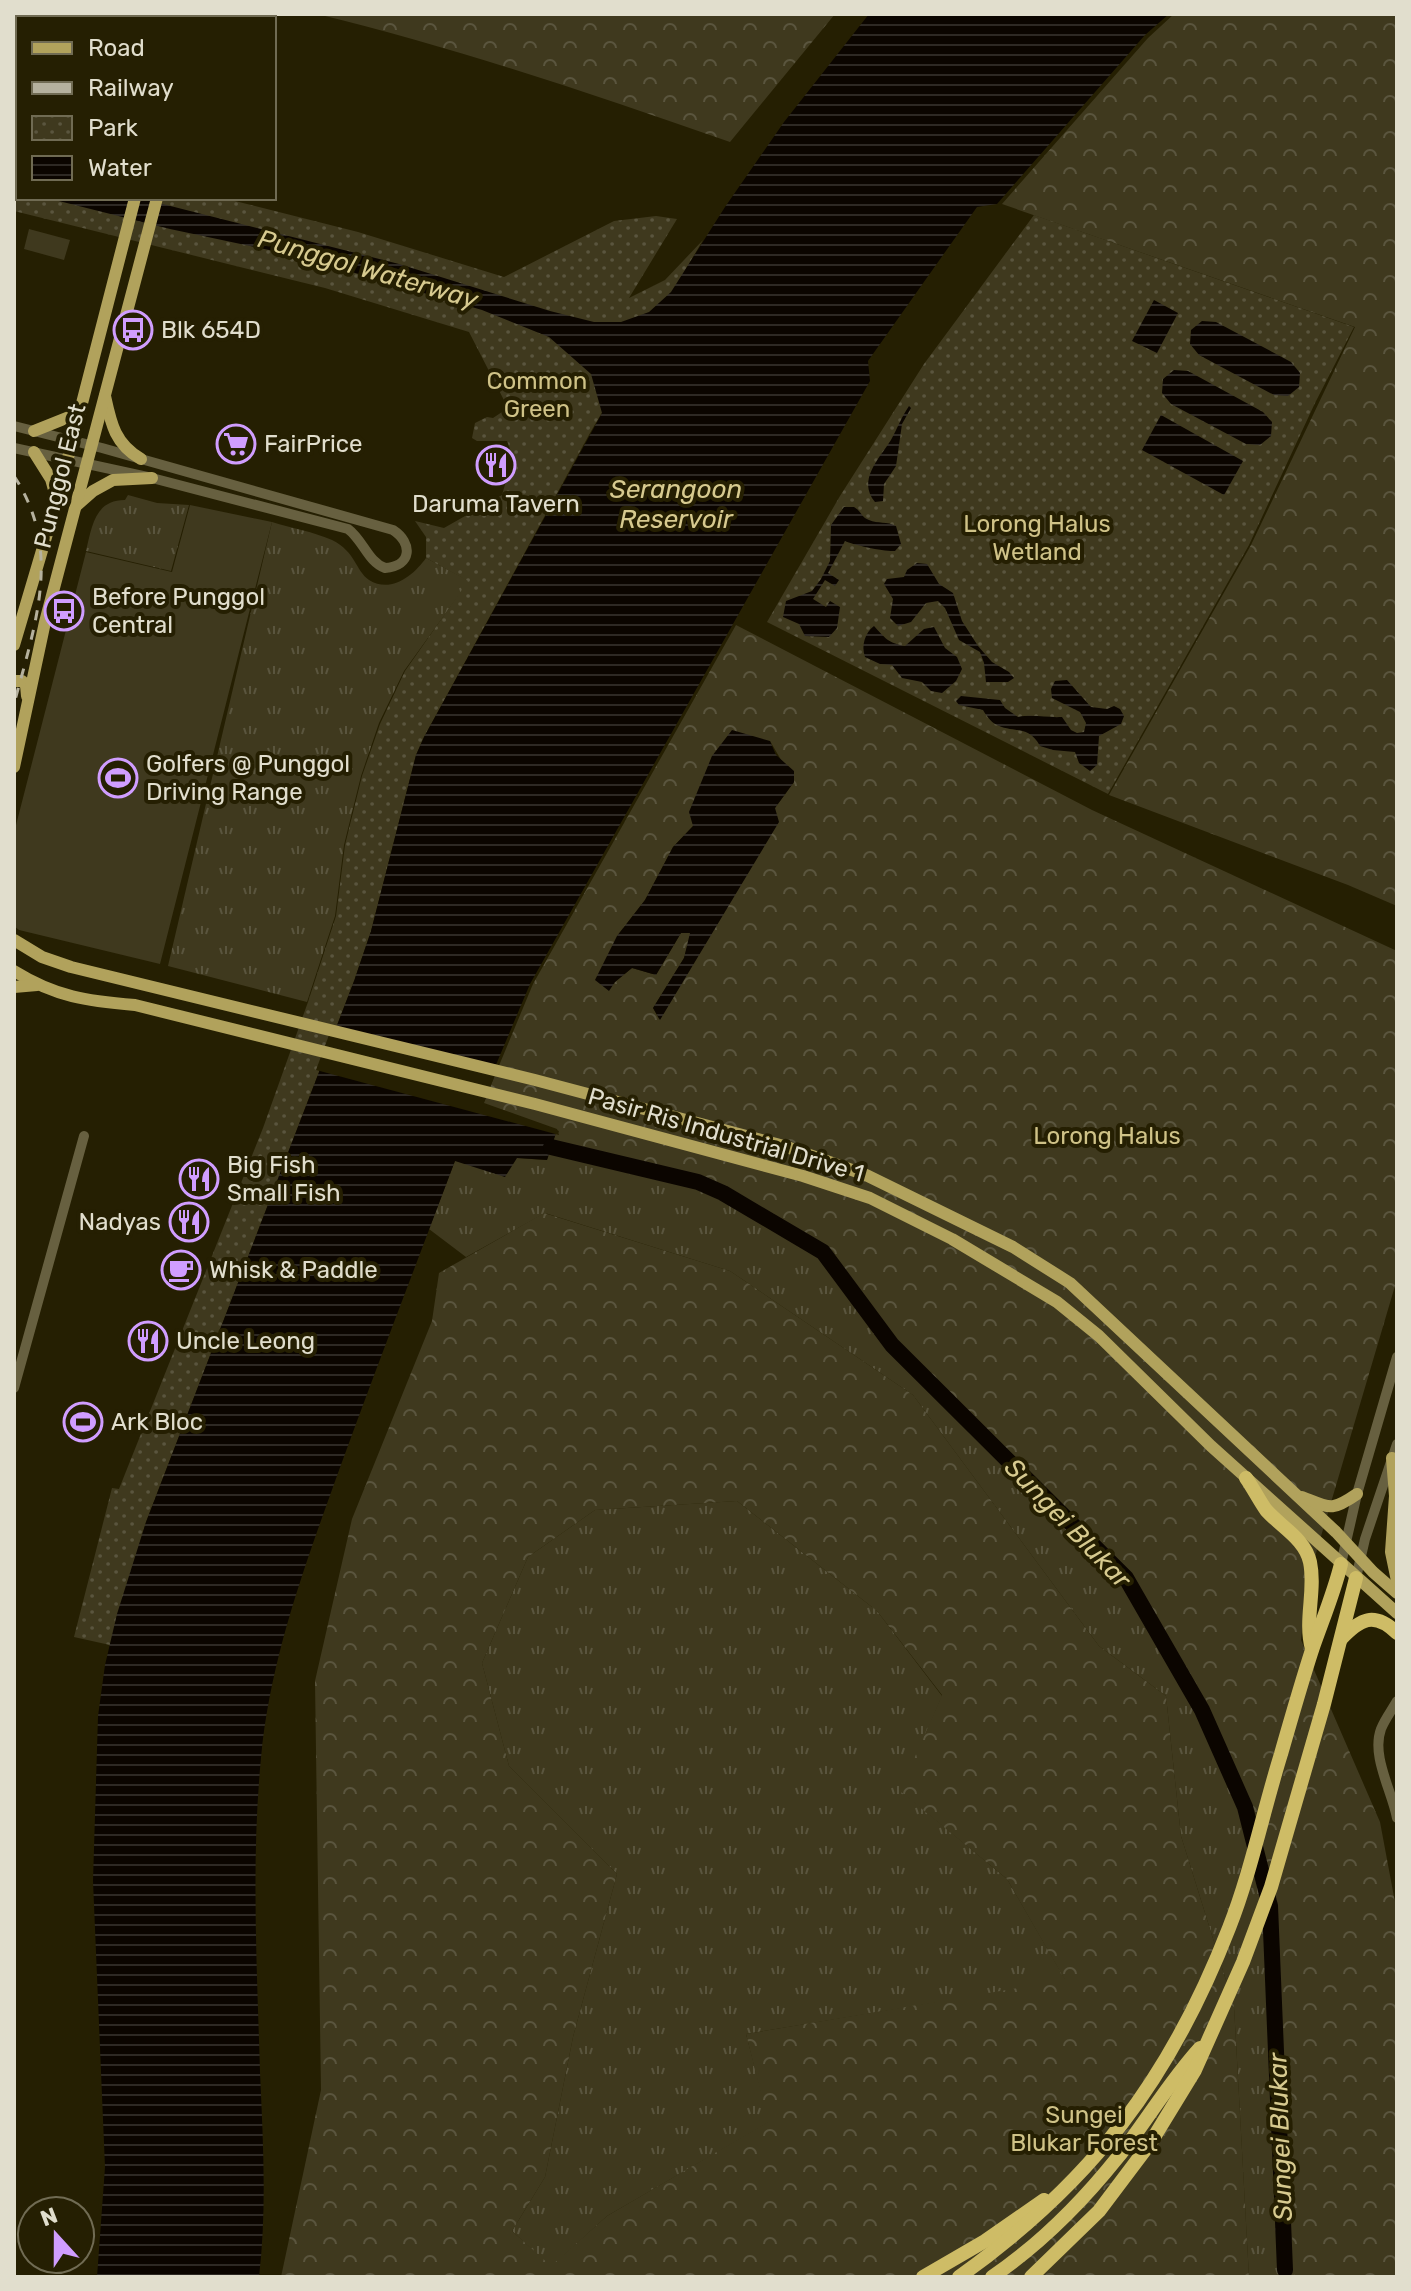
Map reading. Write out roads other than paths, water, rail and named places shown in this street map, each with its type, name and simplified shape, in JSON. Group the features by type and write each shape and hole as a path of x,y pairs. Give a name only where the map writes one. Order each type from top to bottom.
{"highway":[{"path":"1246,1478 1266,1509 1305,1549 1312,1574 1307,1632 1312,1649"},
{"path":"959,2277 1018,2232 1077,2176 1116,2134 1170,2057 1229,1929 1312,1649 1341,1564"},
{"path":"1031,2277 1099,2211 1151,2142 1195,2070 1243,1962 1266,1900 1324,1704 1356,1578"},
{"path":"1339,1640 1354,1624 1369,1619 1388,1624 1397,1633"},
{"path":"1015,2271 1118,2158 1180,2070 1206,2042"},
{"path":"923,2277 985,2241 1077,2176"},
{"path":"992,2277 1054,2254"}],"main road":[{"name":"Punggol East","path":"14,645 57,500 134,200"},
{"name":"Punggol East","path":"14,767 26,705 75,506 156,200"},
{"path":"104,392 115,435 127,451 141,459"},
{"path":"34,431 69,417 82,406"},
{"path":"34,452 51,479 57,500"},
{"path":"75,506 113,480 152,478"},
{"path":"14,681 22,681 26,685 26,705"},
{"name":"Pasir Ris Industrial Drive 1","path":"14,940 42,957 71,967 535,1080 784,1146 866,1175 948,1213 1013,1247 1070,1283 1397,1593"},
{"path":"14,971 37,985"},
{"path":"14,987 37,985"},
{"name":"Pasir Ris Industrial Drive 1","path":"37,985 84,1001 135,1005 535,1104 803,1176 870,1198 952,1239 1057,1302 1099,1336 1211,1446 1397,1613"},
{"path":"1392,1458 1395,1496 1391,1552 1397,1581"},
{"path":"1292,1492 1326,1508 1338,1507 1357,1494"}],"street":[{"path":"14,426 393,530 405,539 405,556 397,566 385,568 373,561 358,537 348,529 87,462 14,448"},
{"path":"14,1388 84,1136"},
{"path":"1341,1564 1357,1494 1397,1357"},
{"path":"1356,1578 1397,1444"},
{"path":"1397,1701 1383,1724 1379,1741 1382,1766 1397,1818"}],"water":[{"name":"Serangoon Reservoir","path":"869,14 1169,14 1145,35 997,204 977,207 868,361 870,381 530,984 479,1105 556,1133 547,1160 517,1158 505,1177 455,1161 313,1542 290,1613 272,1685 261,1758 255,1875 264,2174 259,2277 97,2277 105,2167 93,1881 98,1716 105,1665 117,1614 146,1522 354,981 371,931 416,755 602,413 591,374 549,337 482,310 297,256 55,200 147,200 399,264 550,311 594,322 621,322 649,312 671,292 784,122"},
{"path":"1154,300 1178,313 1157,353 1132,341"},
{"path":"1202,321 1216,322 1291,362 1300,373 1299,387 1288,396 1274,395 1199,355 1190,344 1191,330"},
{"path":"1174,370 1188,371 1263,412 1272,422 1271,436 1260,445 1246,444 1171,404 1162,393 1163,379"},
{"path":"909,406 911,408 902,424 896,466 884,484 883,501 875,502 868,486 869,478"},
{"path":"1161,415 1243,461 1224,495 1142,450"},
{"path":"844,507 854,507 869,520 896,526 901,544 891,551 845,541 828,573 839,580 835,586 825,580 813,599 826,607 830,601 840,607 837,628 829,637 805,636 799,624 783,617 786,601 812,591 821,579 830,561 831,525"},
{"path":"917,563 927,564 939,584 953,593 962,621 978,646 992,662 1014,678 1008,682 986,682 980,652 959,640 945,608 938,601 926,603 911,622 898,626 890,618 893,599 884,584 887,579 904,577 907,570"},
{"path":"874,626 887,639 905,646 924,629 934,627 945,648 957,657 962,669 956,681 942,693 931,691 922,682 902,678 892,665 880,664 865,657 865,640"},
{"path":"1067,680 1091,707 1107,709 1114,706 1124,716 1121,724 1099,736 1097,765 1090,771 1079,763 1075,752 1040,746 1025,732 995,724 983,710 959,705 956,701 961,696 1000,700 1018,717 1062,717 1071,730 1084,732 1086,723 1080,712 1052,698 1051,689 1055,681"},
{"path":"732,730 770,741 776,755 794,771 794,782 775,808 779,822 660,1020 653,1008 684,958 690,933 681,933 656,975 632,968 609,991 595,980 617,936 645,900 673,847 693,826 689,812 712,756"}],"waterway":[{"name":"Sungei Blukar","path":"551,1147 698,1182 723,1193 823,1252 892,1345 1126,1578 1202,1710 1245,1807 1270,1906 1285,2270"}],"railway":[{"path":"14,476 29,504 38,532 41,560 36,617 14,704"}],"place":[{"name":"Blk 654D","path":"133,330"},
{"name":"FairPrice","path":"236,444"},
{"name":"Daruma Tavern","path":"496,465"},
{"name":"Before Punggol Central","path":"64,611"},
{"name":"Golfers @ Punggol Driving Range","path":"118,778"},
{"name":"Big Fish Small Fish","path":"199,1179"},
{"name":"Nadyas","path":"189,1222"},
{"name":"Whisk & Paddle","path":"181,1270"},
{"name":"Uncle Leong","path":"148,1341"},
{"name":"Ark Bloc","path":"83,1422"}],"water label":[{"name":"Punggol Waterway","path":"368,269"}],"park label":[{"name":"Common Green","path":"537,395"},
{"name":"Lorong Halus Wetland","path":"1037,538"},
{"name":"Lorong Halus","path":"1107,1136"},
{"name":"Sungei Blukar Forest","path":"1084,2129"}]}
